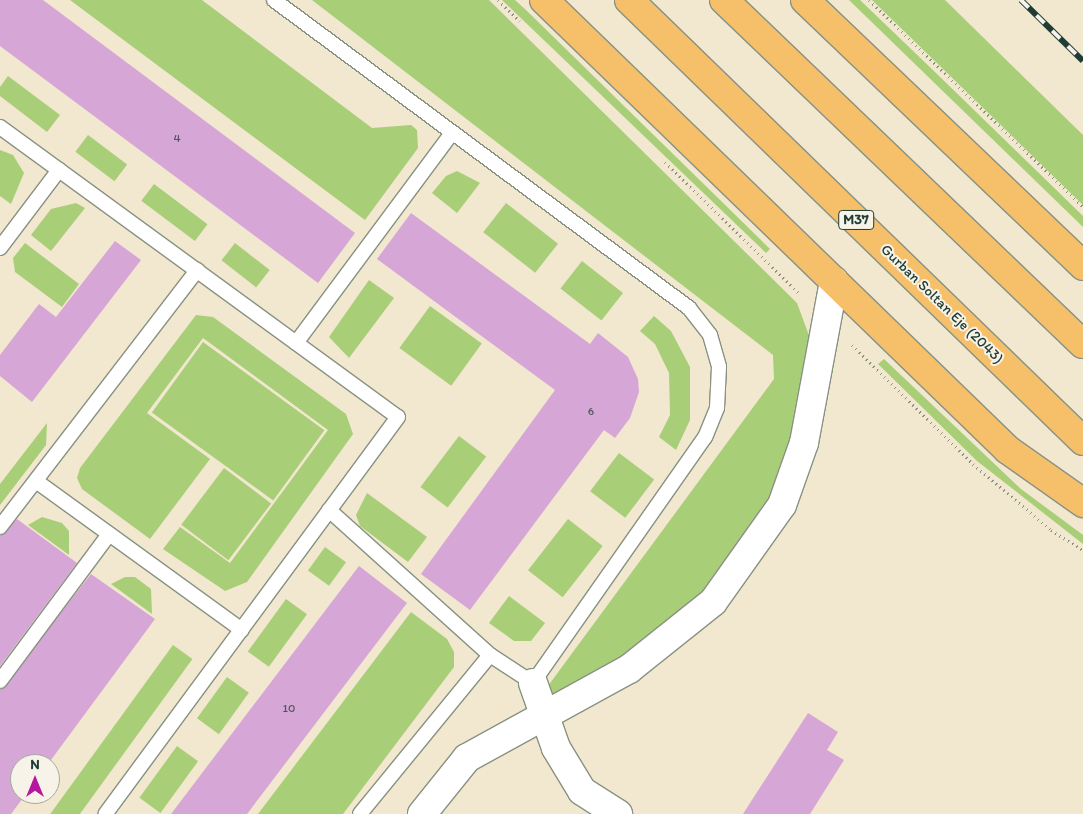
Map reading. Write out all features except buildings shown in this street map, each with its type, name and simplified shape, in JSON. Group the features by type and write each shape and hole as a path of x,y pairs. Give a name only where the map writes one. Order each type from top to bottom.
{"highway":[{"path":"544,0 1008,450 1083,503"},
{"name":"Gurban Soltan Eje (2043)","path":"629,0 1083,441"},
{"path":"724,0 1083,344"},
{"path":"805,0 1083,266"}],"street":[{"path":"422,814 467,758 630,669 713,602 782,505 804,443 834,281"},
{"path":"532,683 556,748 582,791 618,814"}],"lane":[{"path":"274,0 689,308 710,335 719,367 717,408 705,437 532,683 490,655 328,510"},
{"path":"0,127 398,417 105,814"},
{"path":"296,343 452,133"},
{"path":"0,248 59,170"},
{"path":"0,527 197,270"},
{"path":"36,481 242,630"},
{"path":"0,681 109,534"},
{"path":"360,814 490,655"}],"path":[{"path":"869,0 1083,207"}],"green space":[{"path":"70,0 202,0 372,128 411,125 417,130 418,148 365,220"},
{"path":"312,0 489,0 797,303 814,349 778,507 684,617 568,694 547,696 545,690 774,379 773,355"},
{"path":"502,0 515,0 527,11 770,249 766,253"},
{"path":"849,0 860,0 936,73 1083,216 1083,227"},
{"path":"872,0 945,0 1083,135 1083,205"},
{"path":"8,76 60,115 47,132 0,96 0,87"},
{"path":"88,135 127,164 114,181 75,152"},
{"path":"0,150 13,155 24,173 11,204 0,196"},
{"path":"457,171 480,183 457,213 432,193 446,176"},
{"path":"154,184 208,224 195,241 141,201"},
{"path":"76,203 85,208 51,251 31,235 51,209"},
{"path":"506,203 558,244 535,273 483,232"},
{"path":"25,243 79,284 62,307 15,272 13,258"},
{"path":"235,243 270,270 256,287 221,260"},
{"path":"582,261 623,293 601,321 560,289"},
{"path":"369,280 394,298 349,358 329,337"},
{"path":"430,306 482,344 451,386 399,348"},
{"path":"196,315 213,317 346,414 353,434 247,582 225,591 163,549 180,527 230,563 328,430 203,338 147,413 210,459 150,539 82,489 77,478 80,468"},
{"path":"654,316 671,331 690,367 690,420 676,450 659,437 670,415 669,373 655,344 640,331"},
{"path":"203,342 324,430 273,501 152,412"},
{"path":"884,359 1021,489 1083,535 1083,544 977,461 878,364"},
{"path":"47,423 46,445 0,505 0,484"},
{"path":"459,436 486,456 448,508 420,487"},
{"path":"619,453 654,479 625,518 590,491"},
{"path":"224,468 271,504 228,560 181,525"},
{"path":"367,493 427,537 408,562 360,526 356,515"},
{"path":"42,517 62,523 69,531 69,555 28,525"},
{"path":"568,519 603,546 563,597 528,570"},
{"path":"325,547 346,562 329,586 308,570"},
{"path":"125,577 135,577 151,589 152,614 111,584"},
{"path":"509,596 545,623 531,641 514,641 489,623"},
{"path":"286,599 307,614 269,667 248,652"},
{"path":"411,612 447,639 454,652 454,667 343,814 258,814"},
{"path":"173,645 192,659 80,814 50,814 57,804 60,804 60,801"},
{"path":"227,677 249,693 219,734 197,718"},
{"path":"177,746 198,761 160,813 139,798"}],"railway":[{"path":"1021,0 1083,61"}]}
